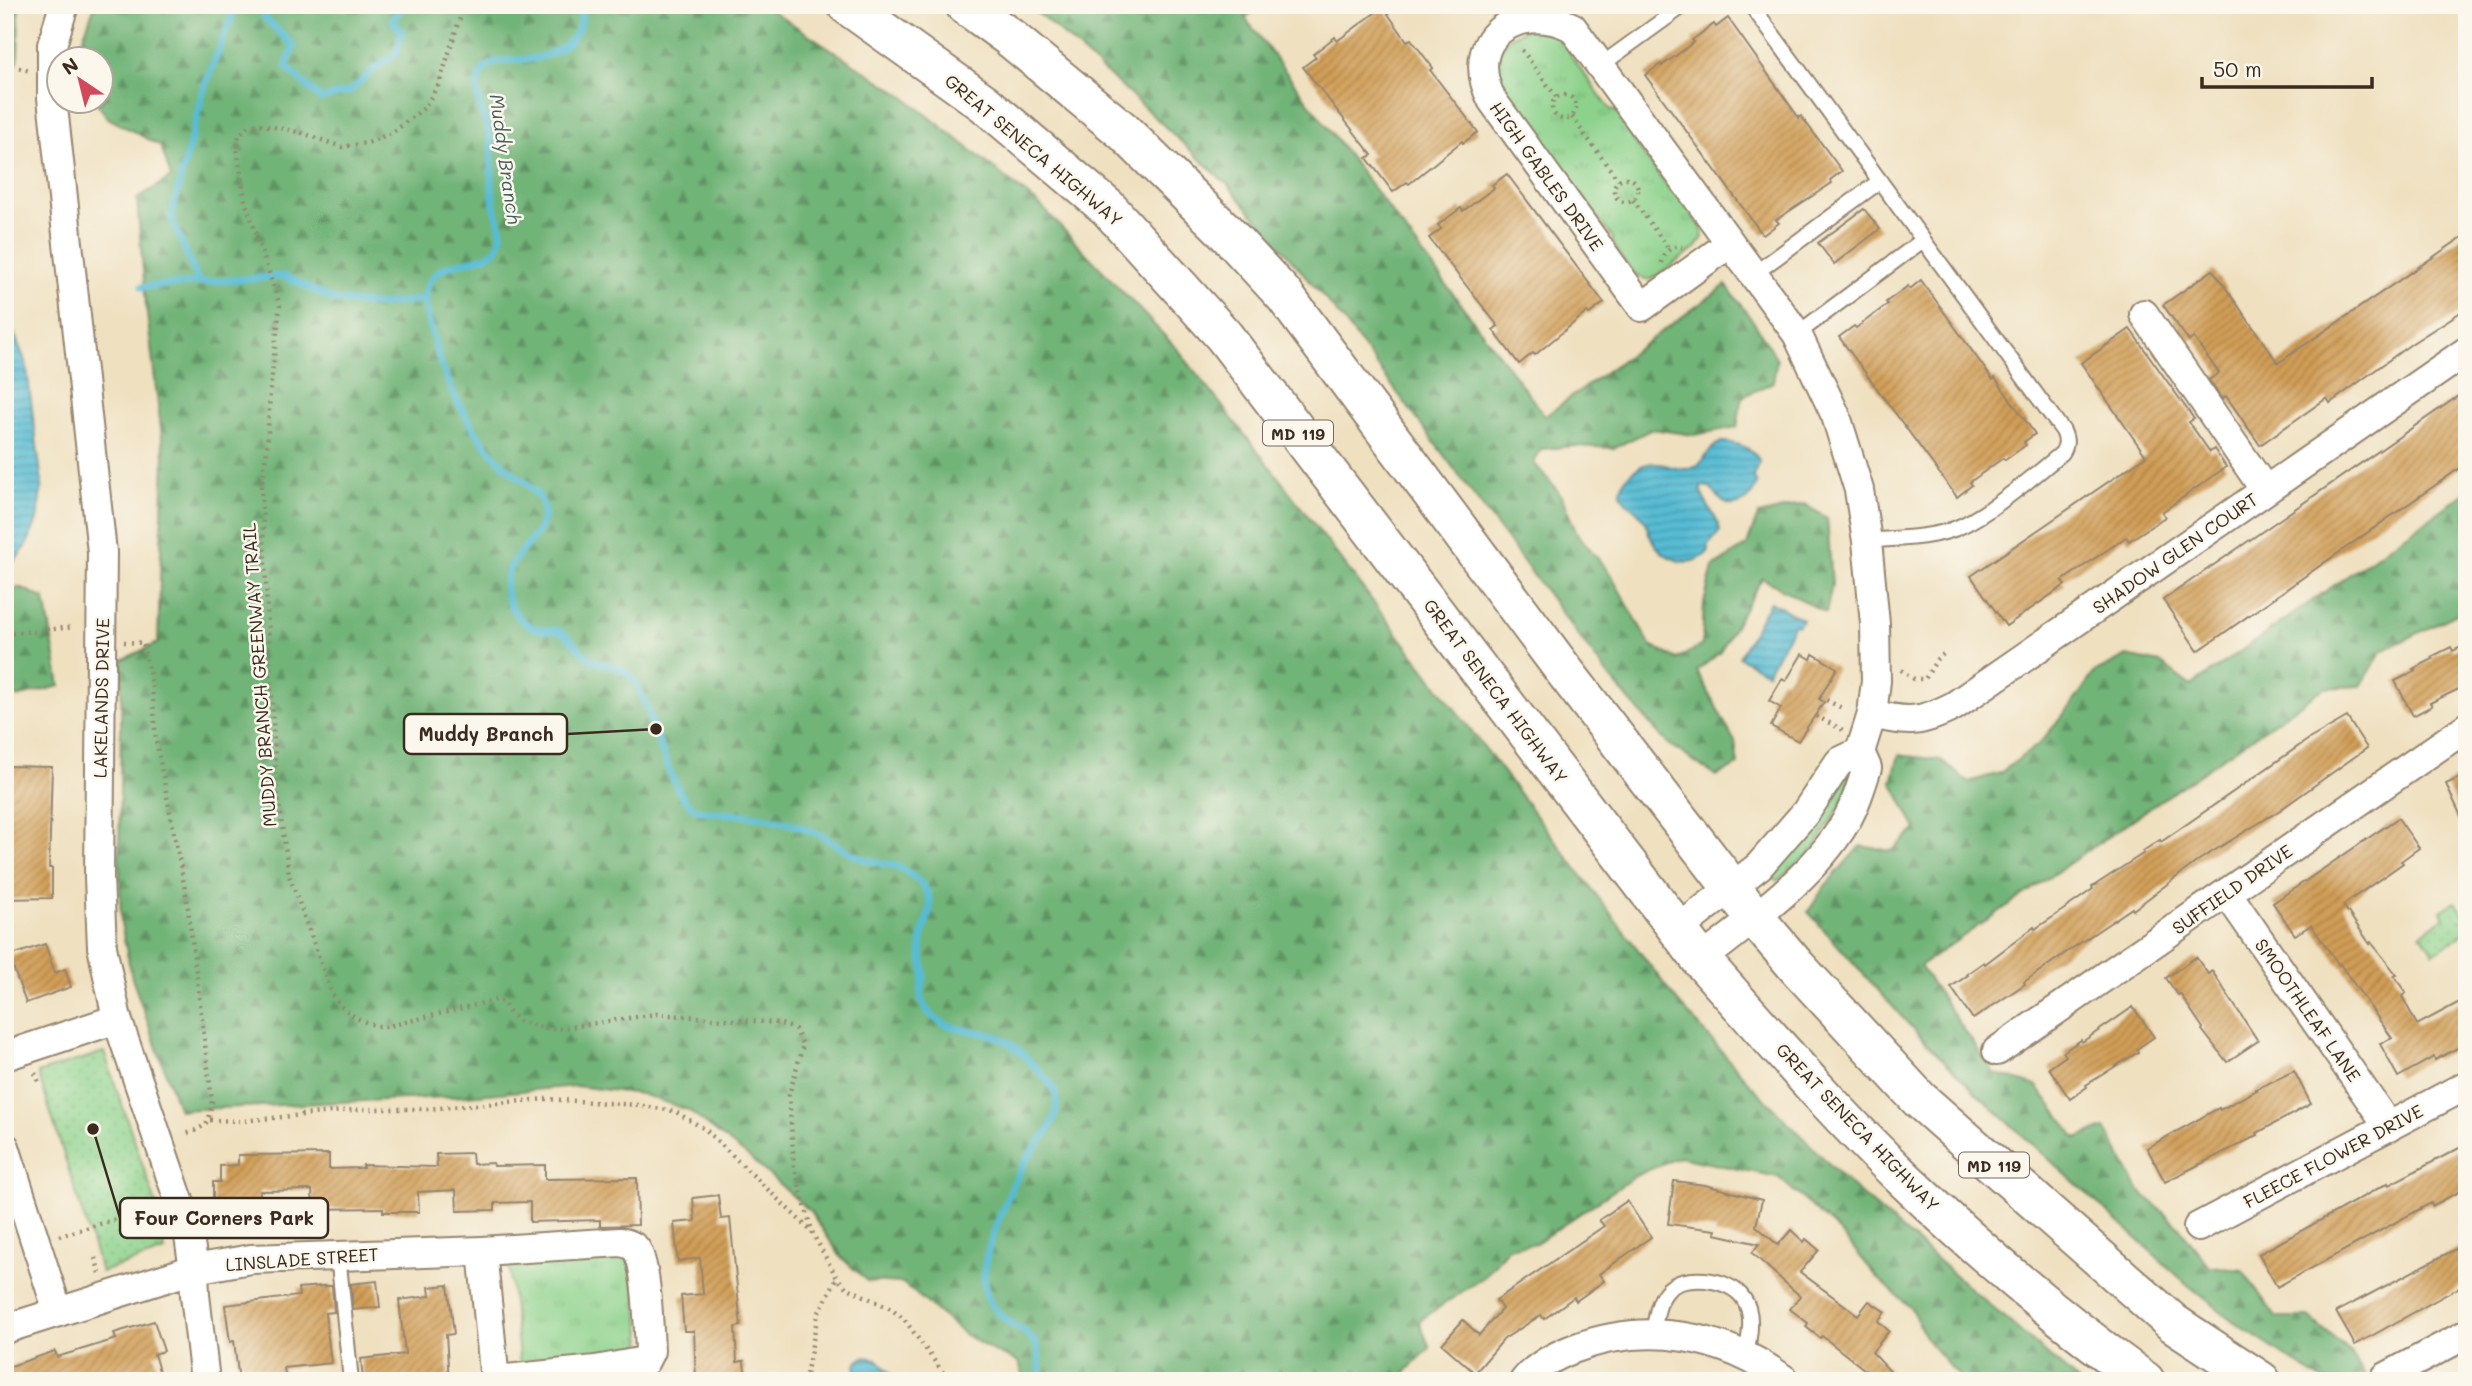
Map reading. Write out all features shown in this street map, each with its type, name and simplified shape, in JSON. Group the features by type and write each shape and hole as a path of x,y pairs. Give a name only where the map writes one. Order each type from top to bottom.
{"main road":[{"name":"GREAT SENECA HIGHWAY","path":"847,5 984,103 1108,208 1224,336 1701,960 1785,1055 1903,1178 2011,1276 2145,1381"},
{"name":"MD 119","path":"965,5 1009,37 1123,131 1224,229 1284,295 1562,668 1755,918 1919,1099 2173,1323 2261,1381"}],"street":[{"name":"LAKELANDS DRIVE","path":"64,5 51,45 52,98 103,552 102,947 117,1019 187,1224 205,1381"},
{"name":"HIGH GABLES DRIVE","path":"1701,960 1755,918 1819,857 1844,824 1857,799 1867,768 1860,752 1872,714 1876,681 1867,541 1859,490 1846,445 1823,384 1797,334 1572,27 1547,14 1526,14 1509,21 1491,36 1483,51 1482,69 1486,88 1499,111 1642,307 1729,244"},
{"path":"2144,314 2265,490"},
{"name":"SHADOW GLEN COURT","path":"1872,714 1894,720 1918,721 1954,706 2467,351"},
{"name":"SUFFIELD DRIVE","path":"1997,1051 2467,727"},
{"path":"1677,930 1759,866 1806,812 1839,762 1860,752"},
{"name":"SMOOTHLEAF LANE","path":"2227,893 2389,1127"},
{"path":"5,1056 117,1019"},
{"name":"FLEECE FLOWER DRIVE","path":"2198,1227 2467,1085"},
{"path":"5,1147 58,1312"},
{"name":"LINSLADE STREET","path":"5,1329 194,1269 251,1259 482,1251 620,1242 633,1246 639,1255 646,1293 650,1351 645,1361 596,1370 495,1380"},
{"path":"482,1251 495,1380"},
{"path":"1524,1381 1552,1358 1582,1346 1615,1336 1653,1333 1712,1342 1746,1356 1786,1381"},
{"path":"2386,1377 2467,1334"}],"lane":[{"path":"1601,65 1684,5"},
{"path":"1751,5 2063,431 2066,446 2062,453 1976,518 1955,529 1935,534 1867,541"},
{"path":"1754,274 1880,181"},
{"path":"1797,334 1923,240"},
{"path":"338,1255 351,1381"},
{"path":"1653,1333 1659,1305 1671,1287 1690,1279 1722,1284 1740,1294 1748,1308 1750,1323 1746,1356"}],"path":[{"name":"MUDDY BRANCH GREENWAY TRAIL","path":"464,5 439,84 424,107 393,132 370,142 342,147 302,133 259,124 248,127 239,135 237,148 244,201 280,306 261,487 276,782 289,875 333,996 345,1011 369,1025 385,1027 495,1000 504,1002 508,1011 519,1021 550,1030 656,1014 778,1023 796,1029 803,1045 789,1095 794,1167 813,1234 837,1278 846,1287 891,1309 904,1319 949,1381"},
{"path":"1522,50 1557,98"},
{"path":"35,64 35,72"},
{"path":"1557,98 1572,98 1577,108 1572,117 1562,119 1553,112 1552,107 1557,98"},
{"path":"1572,117 1618,180"},
{"path":"1629,178 1634,181 1638,192 1633,200 1625,202 1615,197 1614,185 1618,180 1629,178"},
{"path":"1633,200 1669,249"},
{"path":"5,634 74,627 75,614"},
{"path":"102,642 143,643 146,651 152,685 156,740 187,900 212,1101 209,1120 199,1130 160,1143"},
{"path":"1898,668 1914,679 1925,679 1937,659 1945,653"},
{"path":"1820,696 1844,709"},
{"path":"35,1073 40,1085"},
{"path":"209,1120 242,1121 363,1109 427,1109 546,1099 624,1104 674,1111 705,1129 813,1234"},
{"path":"36,1243 180,1203"},
{"path":"95,1258 101,1275"},
{"path":"805,1381 818,1314 837,1278"}],"green space":[{"path":"5,5 19,5 18,62 5,69"},
{"path":"95,5 763,5 902,95 1042,207 1178,350 1275,473 1678,1002 1751,1085 1849,1184 2078,1381 1963,1381 1926,1339 1911,1308 1879,1279 1840,1232 1778,1177 1679,1157 1637,1175 1536,1243 1508,1248 1485,1276 1419,1321 1430,1348 1399,1381 1024,1381 1019,1362 964,1334 903,1283 867,1281 841,1257 810,1211 751,1159 688,1110 641,1094 576,1086 466,1096 179,1110 132,978 121,923 119,856 122,660 158,643 164,454 146,306 137,199 171,177 161,146 106,116 116,116 116,46 80,46"},
{"path":"1026,5 1262,5 1245,18 1545,416 1726,285 1777,359 1773,382 1742,397 1737,427 1694,435 1652,429 1614,448 1576,446 1541,449 1534,463 1561,495 1576,532 1609,572 1651,646 1677,659 1702,645 1704,603 1713,567 1747,545 1758,515 1804,504 1827,518 1832,585 1826,613 1762,578 1720,652 1697,671 1735,742 1738,765 1716,776 1666,742 1611,679 1343,320 1229,186 1132,96"},
{"path":"1527,28 1548,33 1567,43 1571,56 1610,109 1618,112 1633,133 1632,139 1702,229 1703,237 1697,247 1652,279 1639,276 1628,267 1612,242 1613,238 1574,185 1559,172 1552,153 1513,101 1501,91 1496,67 1500,50 1508,39"},
{"path":"2467,492 2467,609 2382,651 2361,686 2324,688 1920,966 1994,1073 2037,1086 2076,1138 2105,1128 2139,1190 2178,1226 2210,1267 2242,1270 2276,1317 2309,1317 2351,1353 2368,1381 2323,1381 2242,1328 2188,1285 1978,1095 1911,1027 1808,912 1825,886 1860,846 1892,851 1916,829 1892,782 1899,755 1941,760 1968,782 2000,773 2039,744 2094,673 2127,656 2160,663 2191,686"},
{"path":"22,588 45,599 60,686 5,700 5,589"},
{"path":"1853,763 1851,787 1814,849 1777,881 1773,878 1776,869 1813,828"},
{"path":"2455,902 2467,920 2467,932 2433,953 2421,934 2444,917 2441,911"},
{"path":"104,1052 158,1210 165,1251 101,1272 38,1073"},
{"path":"609,1250 632,1258 642,1342 632,1353 520,1365 508,1258"}],"water":[{"path":"5,269 11,326 26,363 42,483 37,520 26,547 5,572"},
{"path":"1722,442 1744,447 1757,457 1760,462 1753,476 1757,484 1751,495 1737,505 1727,504 1709,487 1701,486 1703,497 1720,531 1708,546 1708,552 1701,558 1685,561 1669,557 1650,536 1642,516 1622,496 1623,483 1629,475 1647,464 1687,469 1695,467 1712,448"},
{"path":"1770,602 1802,619 1798,626 1794,624 1767,673 1739,657"},
{"path":"864,1357 877,1359 897,1381 853,1381 857,1362"}],"building":[{"path":"1383,7 1407,41 1411,39 1433,68 1430,70 1478,132 1463,143 1462,141 1409,184 1407,182 1393,192 1367,158 1372,155 1303,67 1316,57 1313,54 1335,37 1337,41"},
{"path":"1728,18 1799,118 1801,116 1842,171 1830,180 1832,183 1776,220 1779,223 1763,235 1645,75 1661,64 1662,66 1714,24 1716,27"},
{"path":"1507,174 1604,303 1589,314 1587,312 1535,355 1533,353 1519,364 1493,330 1498,326 1429,238 1441,229 1438,225 1461,208 1463,211 1494,188 1492,185"},
{"path":"1864,209 1880,229 1834,264 1818,243"},
{"path":"2467,234 2467,308 2411,344 2330,403 2327,398 2260,445 2226,396 2222,399 2209,380 2219,373 2194,338 2189,341 2163,305 2213,270 2278,363"},
{"path":"1921,280 2035,434 2024,442 2026,445 1970,482 1972,485 1957,497 1839,337 1854,326 1856,328 1908,286 1910,289"},
{"path":"2130,329 2194,419 2189,422 2210,452 2214,449 2226,467 2162,512 2165,517 2129,541 2126,537 2062,581 2065,585 2006,626 1971,576 2146,456 2081,363"},
{"path":"2467,390 2467,463 2198,651 2163,600"},
{"path":"2467,644 2467,685 2430,703 2432,706 2413,716 2395,681 2433,659 2431,657 2451,647 2453,651"},
{"path":"1802,654 1811,659 1813,654 1837,668 1819,699 1824,702 1798,741 1771,726 1781,708 1769,701 1782,679 1786,681"},
{"path":"2347,717 2367,748 2280,810 2199,860 2133,910 2132,908 2074,947 1973,1019 1951,987 1967,974 1984,962 1985,964 2034,927 2035,929 2053,917 2093,889 2092,887 2144,853 2143,851 2160,840 2161,842 2309,739"},
{"path":"5,766 52,767 49,868 52,868 52,898 5,899"},
{"path":"2467,774 2467,829 2446,784"},
{"path":"2398,818 2419,848 2401,861 2403,863 2343,905 2370,944 2371,942 2397,975 2394,976 2406,993 2402,996 2417,1025 2467,998 2467,1043 2398,1077 2380,1044 2392,1038 2340,964 2311,925 2295,935 2273,903"},
{"path":"45,944 55,973 65,969 71,987 26,1003 9,956"},
{"path":"2196,957 2208,974 2212,971 2258,1041 2227,1062 2166,978"},
{"path":"2133,1007 2154,1037 2137,1049 2138,1052 2086,1085 2087,1087 2070,1099 2049,1068 2066,1056 2063,1052"},
{"path":"2294,1071 2311,1104 2257,1133 2258,1135 2165,1182 2147,1148"},
{"path":"2467,1144 2467,1188 2432,1206 2431,1203 2277,1287 2259,1254 2388,1183 2389,1185"},
{"path":"472,1153 473,1164 545,1165 545,1179 637,1178 638,1225 600,1226 600,1220 530,1222 530,1202 495,1203 495,1210 457,1211 456,1190 418,1192 419,1212 383,1212 383,1208 313,1209 312,1190 260,1191 260,1213 213,1213 213,1182 220,1182 220,1166 238,1165 238,1155 329,1154 329,1169 363,1168 363,1165 437,1167 436,1154"},
{"path":"1674,1181 1705,1185 1762,1200 1756,1226 1778,1245 1791,1230 1804,1242 1806,1239 1819,1250 1800,1272 1858,1315 1869,1301 1885,1312 1878,1321 1889,1331 1872,1352 1899,1381 1879,1381 1822,1336 1820,1338 1806,1327 1808,1323 1790,1309 1800,1296 1752,1253 1759,1244 1715,1234 1716,1230 1668,1224"},
{"path":"718,1195 721,1219 730,1218 741,1326 735,1327 737,1362 744,1361 746,1381 696,1381 694,1331 684,1331 681,1296 703,1294 700,1258 678,1261 674,1223 695,1221 693,1198"},
{"path":"1627,1201 1651,1237 1599,1274 1604,1281 1576,1301 1574,1297 1544,1319 1541,1315 1504,1339 1475,1373 1442,1344 1463,1320 1479,1335 1502,1309 1496,1300 1604,1226 1599,1220"},
{"path":"2467,1243 2467,1283 2355,1345 2336,1312"},
{"path":"377,1281 380,1307 353,1310 351,1284"},
{"path":"448,1285 454,1334 446,1335 449,1381 363,1381 361,1359 405,1354 399,1300 430,1296 429,1287"},
{"path":"332,1286 334,1312 325,1313 331,1363 284,1368 286,1381 239,1381 234,1341 230,1342 225,1305 299,1296 298,1288"},
{"path":"154,1321 164,1351 154,1354 162,1381 5,1381 5,1368 55,1351 57,1357 116,1339 114,1333"}],"waterway":[{"path":"199,283 171,217 204,88 236,6 240,5"},
{"path":"264,5 264,17 294,46 286,67 321,99 350,91 396,54 402,32 392,20 404,5"},
{"name":"Muddy Branch","path":"581,5 580,24 571,40 564,46 537,58 495,63 482,72 477,88 490,137 493,196 501,232 498,246 490,254 438,272 429,284 425,302 436,348 448,382 464,414 485,444 536,493 543,506 539,529 508,572 508,600 517,616 526,624 537,629 562,633 590,659 629,674 641,693 677,787 686,801 696,809 763,817 805,829 861,858 902,869 920,882 927,892 930,909 921,949 924,974 921,996 925,1008 945,1024 991,1035 1011,1044 1045,1077 1056,1096 1057,1107 1053,1121 1026,1160 1015,1182 993,1236 984,1270 985,1289 991,1305 1035,1343 1041,1381"},
{"path":"142,287 284,276 334,300 379,305 425,299"}],"place":[{"name":"Muddy Branch","path":"656,729"},
{"name":"Four Corners Park","path":"93,1129"}]}
